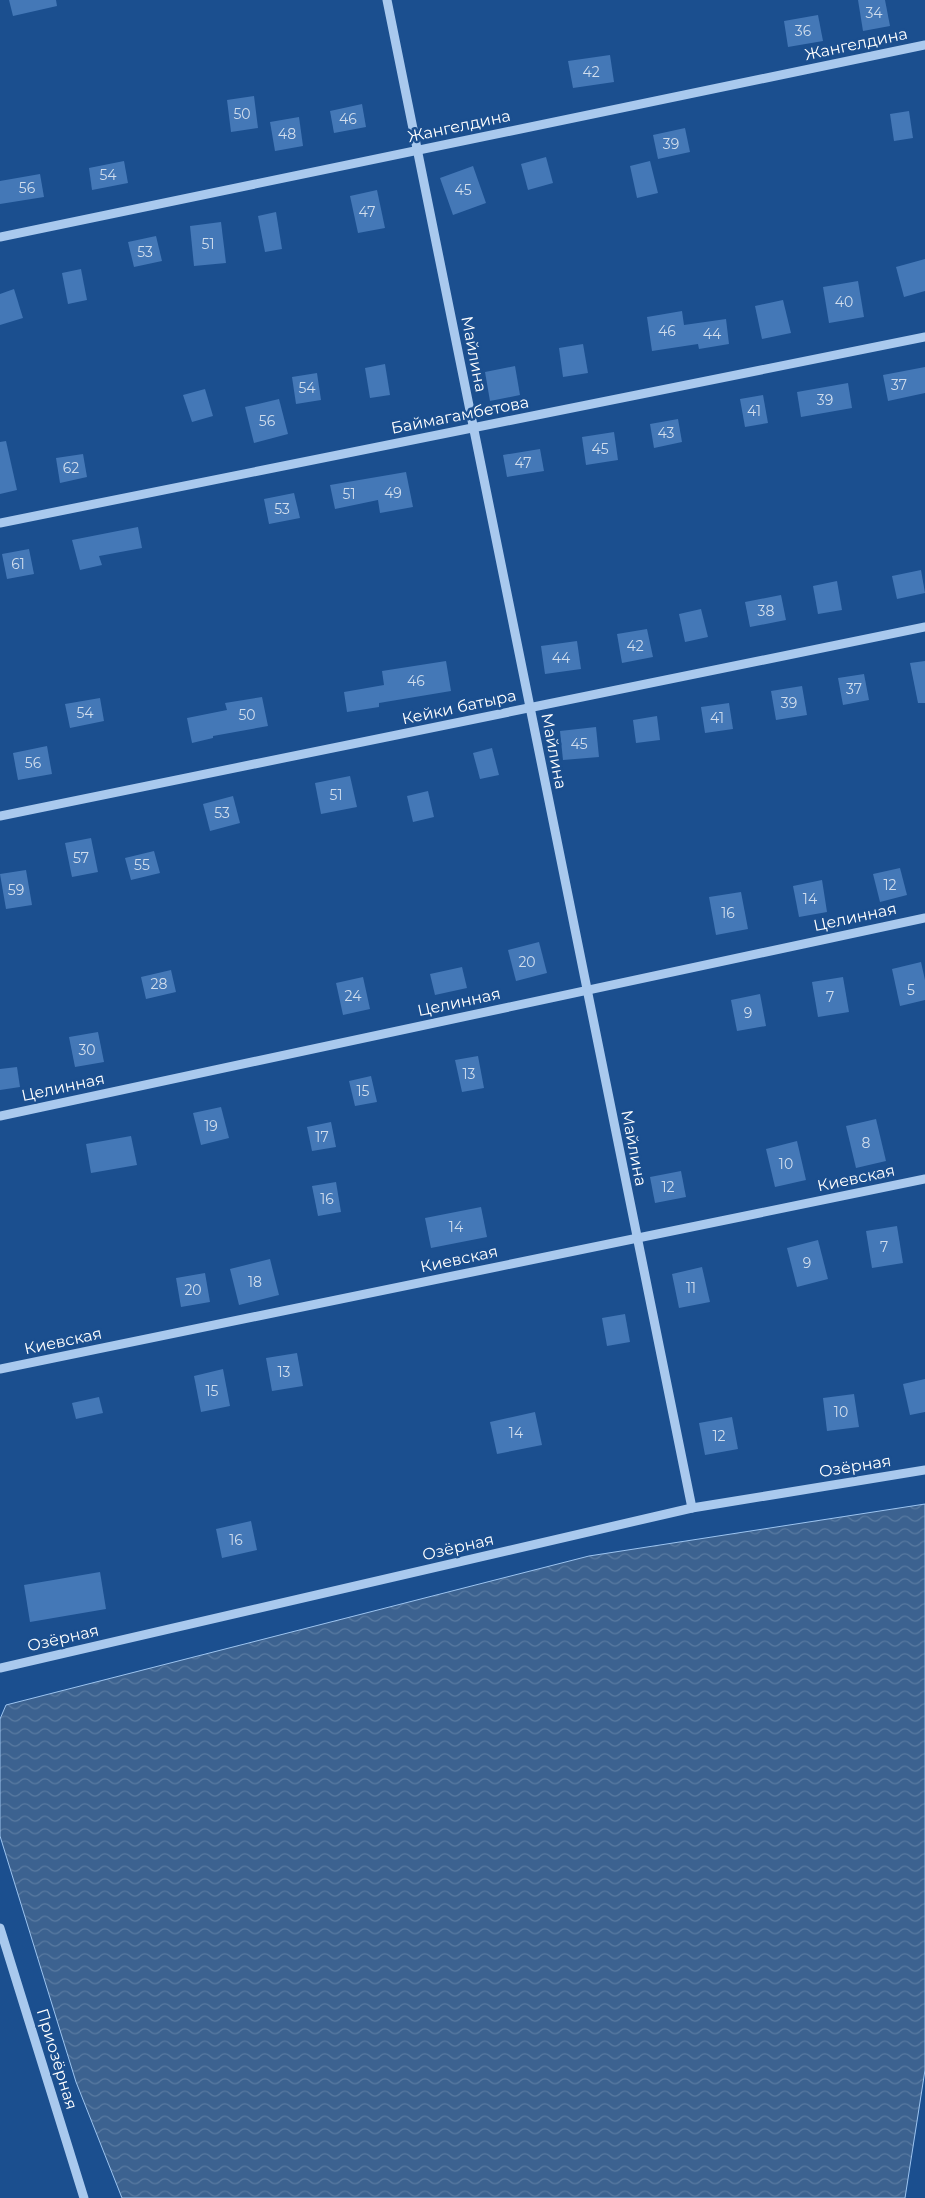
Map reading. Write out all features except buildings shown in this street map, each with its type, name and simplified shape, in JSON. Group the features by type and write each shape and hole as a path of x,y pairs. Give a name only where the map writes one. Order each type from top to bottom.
{"street":[{"name":"Майлина","path":"387,0 692,1508"},
{"name":"Жангелдина","path":"0,237 925,45"},
{"name":"Баймагамбетова","path":"0,523 925,337"},
{"name":"Кейки батыра","path":"0,816 925,627"},
{"name":"Целинная","path":"0,1116 925,918"},
{"name":"Киевская","path":"0,1369 925,1179"},
{"name":"Озёрная","path":"0,1668 692,1508 925,1470"},
{"name":"Приозёрная","path":"0,1928 84,2198"}],"water":[{"path":"925,1504 925,2070 905,2198 122,2198 76,2082 0,1836 0,1719 6,1705 589,1556"}]}
